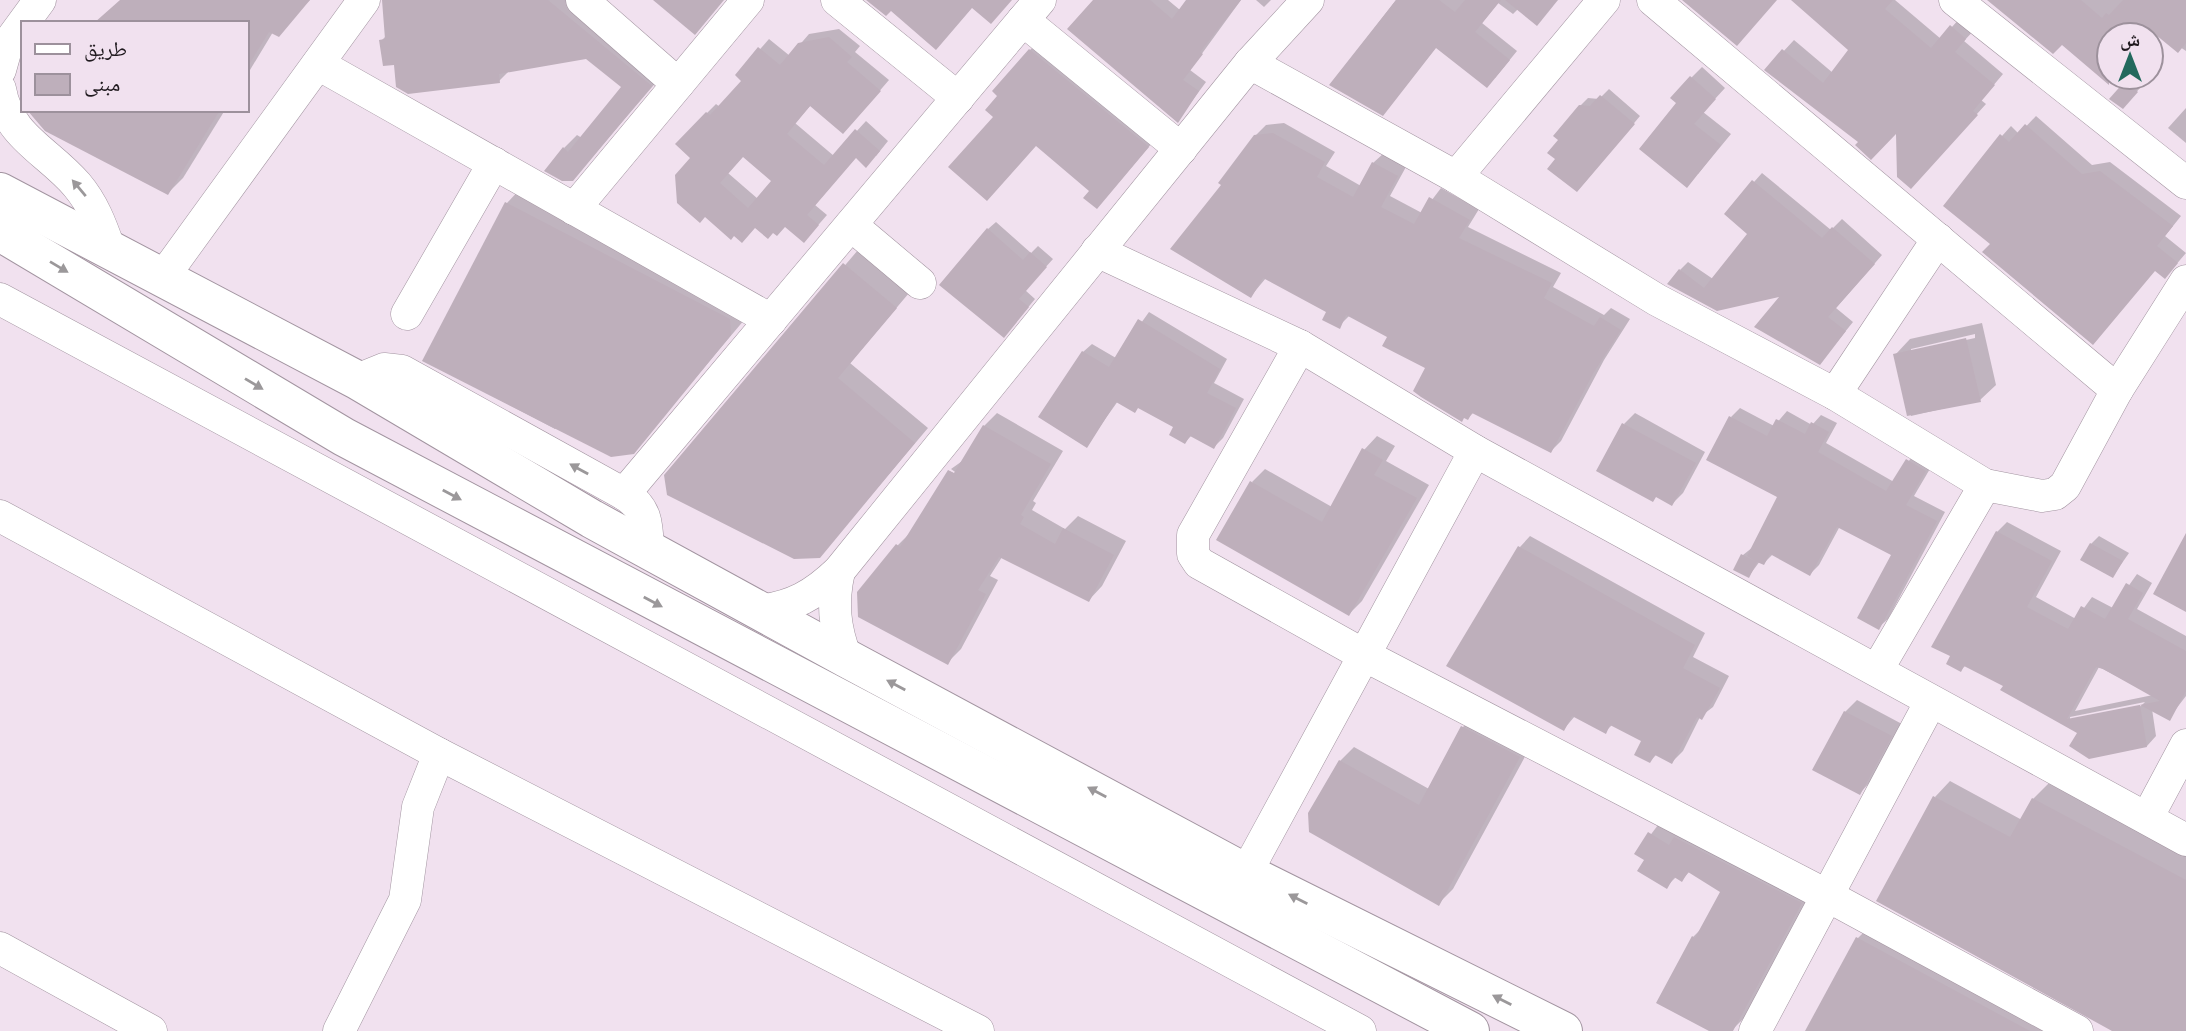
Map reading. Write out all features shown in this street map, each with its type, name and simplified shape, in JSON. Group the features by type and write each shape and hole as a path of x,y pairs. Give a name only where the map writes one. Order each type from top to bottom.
{"main road":[{"path":"0,175 36,193 63,223"},
{"path":"0,192 357,380 648,550 1246,873 1563,1031"},
{"path":"0,232 344,437 1470,1031"}],"street":[{"path":"25,21 40,0"},
{"path":"163,277 364,0"},
{"path":"583,0 678,83"},
{"path":"574,209 748,0"},
{"path":"837,0 958,98"},
{"path":"758,611 781,608 802,601 839,571 1250,63 1308,0"},
{"path":"1456,177 1604,0"},
{"path":"1653,0 2118,390"},
{"path":"1970,5 2186,183"},
{"path":"624,494 1032,10 1181,149"},
{"path":"0,70 7,45 21,26"},
{"path":"1250,63 1456,177 1657,300 1835,394 1985,485 2042,496 2054,494 2065,486 2118,390 2186,281"},
{"path":"318,64 771,320"},
{"path":"0,89 6,113 21,135 62,169 89,199 109,248"},
{"path":"407,314 494,163"},
{"path":"851,225 920,283"},
{"path":"1835,394 1938,239"},
{"path":"1097,251 1300,346 1475,451 2186,840"},
{"path":"0,299 1360,1031"},
{"path":"1300,346 1197,526 1191,545 1193,554 1206,569 1362,654 1828,896 2077,1031"},
{"path":"357,380 384,369 402,371 624,494 642,509 648,527 648,550"},
{"path":"1246,873 1362,654 1475,451"},
{"path":"1877,670 1985,485"},
{"path":"0,516 439,754 978,1031"},
{"path":"839,571 834,595 834,617 846,658"},
{"path":"1755,1031 1931,701"},
{"path":"2147,818 2186,745"},
{"path":"339,1031 405,900 418,807 439,754"},
{"path":"0,948 151,1031"}],"building":[{"path":"120,0 310,0 279,37 269,32 248,66 248,21 96,21"},
{"path":"382,0 548,0 652,86 573,181 562,181 544,171 563,147 568,152 621,87 586,59 499,74 500,83 408,94 396,87 394,65 383,66 379,40 385,39"},
{"path":"653,0 724,0 695,35"},
{"path":"866,0 1012,0 991,24 972,8 936,50 891,11 886,16"},
{"path":"1093,0 1150,0 1172,19 1186,0 1241,0 1200,52 1203,54 1183,80 1199,91 1178,123 1067,29"},
{"path":"1396,0 1439,0 1455,12 1465,0 1501,0 1475,32 1510,60 1487,88 1436,48 1383,116 1329,85"},
{"path":"1505,0 1558,0 1537,26"},
{"path":"1682,0 1777,0 1737,46"},
{"path":"1791,0 1893,0 1885,9 1931,48 1950,25 1966,39 1955,52 1995,85 1973,111 1978,115 1911,189 1897,177 1896,134 1871,160 1855,145 1858,142 1764,70 1782,49 1823,83 1848,50"},
{"path":"1987,0 2081,0 2102,18 2106,13 2109,15 2123,0 2186,0 2186,43 2178,53 2165,42 2165,21 2095,21 2095,73 2062,45 2053,54"},
{"path":"829,37 852,57 847,62 881,91 843,134 810,106 787,134 824,165 855,129 880,151 866,168 856,158 807,215 819,225 804,243 785,227 777,236 773,233 768,239 755,228 742,243 734,236 731,240 705,217 700,223 677,203 675,175 690,158 675,144 706,112 710,115 741,81 735,75 758,47 780,65 798,43","holes":["743,157 771,181 748,208 720,183"]},
{"path":"1029,49 1149,147 1097,209 1083,198 1089,191 1036,146 987,201 948,167 993,117 985,110 997,96 992,91"},
{"path":"1690,76 1716,99 1694,124 1721,145 1687,188 1639,149 1676,103 1670,98"},
{"path":"2116,91 2138,92 2123,109 2109,99"},
{"path":"1600,95 1635,124 1577,192 1547,169 1555,159 1547,153 1558,140 1553,136 1579,105 1590,106"},
{"path":"29,112 219,112 168,195 45,131"},
{"path":"2025,124 2082,174 2100,171 2173,226 2157,246 2178,263 2165,279 2155,271 2093,345 1982,252 1990,244 1943,206 2000,134 2009,142"},
{"path":"1273,133 1325,162 1317,177 1353,197 1372,162 1398,176 1381,207 1414,224 1429,197 1470,220 1459,238 1552,283 1544,298 1594,326 1600,317 1621,330 1594,372 1551,453 1472,413 1468,420 1464,418 1462,422 1421,397 1413,391 1425,368 1382,346 1387,337 1346,315 1340,329 1322,320 1326,312 1263,278 1251,298 1170,249 1221,185 1218,183 1254,135"},
{"path":"1752,180 1822,238 1832,227 1875,264 1828,317 1846,331 1820,365 1754,327 1779,297 1717,311 1667,284 1679,269 1704,288 1747,234 1724,214"},
{"path":"505,202 730,319 731,335 634,454 611,457 422,361"},
{"path":"987,228 1023,260 1030,252 1047,267 1019,299 1029,307 1004,338 939,285"},
{"path":"843,263 897,308 838,378 915,443 820,558 794,559 667,495 664,475"},
{"path":"1138,319 1220,369 1207,393 1236,408 1214,449 1190,436 1185,444 1169,435 1173,427 1138,408 1135,413 1116,402 1087,448 1038,417 1082,351 1109,367"},
{"path":"1966,338 1981,402 1907,416 1893,354"},
{"path":"1729,416 1767,436 1776,419 1805,434 1811,422 1829,432 1818,452 1886,491 1906,459 1926,471 1906,505 1937,521 1879,630 1857,618 1891,555 1837,527 1810,576 1770,554 1764,565 1757,562 1749,578 1733,570 1741,554 1755,561 1747,556 1777,497 1706,460"},
{"path":"1622,423 1696,463 1672,506 1656,497 1653,502 1596,471"},
{"path":"983,425 1051,464 1021,515 1024,517 1020,524 1055,544 1063,528 1114,555 1089,602 999,557 978,590 986,594 948,665 858,617 857,592 896,544 900,547 948,470 954,473"},
{"path":"1362,448 1383,460 1374,475 1417,498 1349,616 1216,540 1250,481 1322,522"},
{"path":"1996,531 2052,561 2027,607 2068,629 2081,606 2105,619 2126,583 2143,593 2128,619 2186,651 2186,691 2170,721 2140,705 2147,747 2089,759 2069,746 2077,733 2000,690 2003,686 1964,666 1961,672 1946,664 1950,656 1931,647","holes":["2096,667 2160,701 2067,719"]},
{"path":"2186,533 2186,612 2153,594"},
{"path":"2090,543 2123,561 2113,578 2080,560"},
{"path":"1518,546 1695,645 1683,668 1720,688 1702,720 1697,717 1672,764 1655,755 1650,763 1634,755 1641,741 1610,725 1606,734 1572,716 1564,731 1446,666"},
{"path":"1844,711 1892,736 1860,795 1812,770"},
{"path":"1461,726 1520,757 1439,906 1309,832 1308,813 1339,760 1419,805"},
{"path":"1933,796 2010,837 2032,798 2186,880 2186,1031 2112,1031 1876,901"},
{"path":"1648,832 1669,845 1674,837 1802,903 1733,1031 1709,1031 1656,1003 1692,936 1695,938 1720,892 1688,872 1682,882 1674,877 1667,889 1637,871 1644,860 1634,854"},
{"path":"1856,937 2030,1031 1805,1031"}]}
